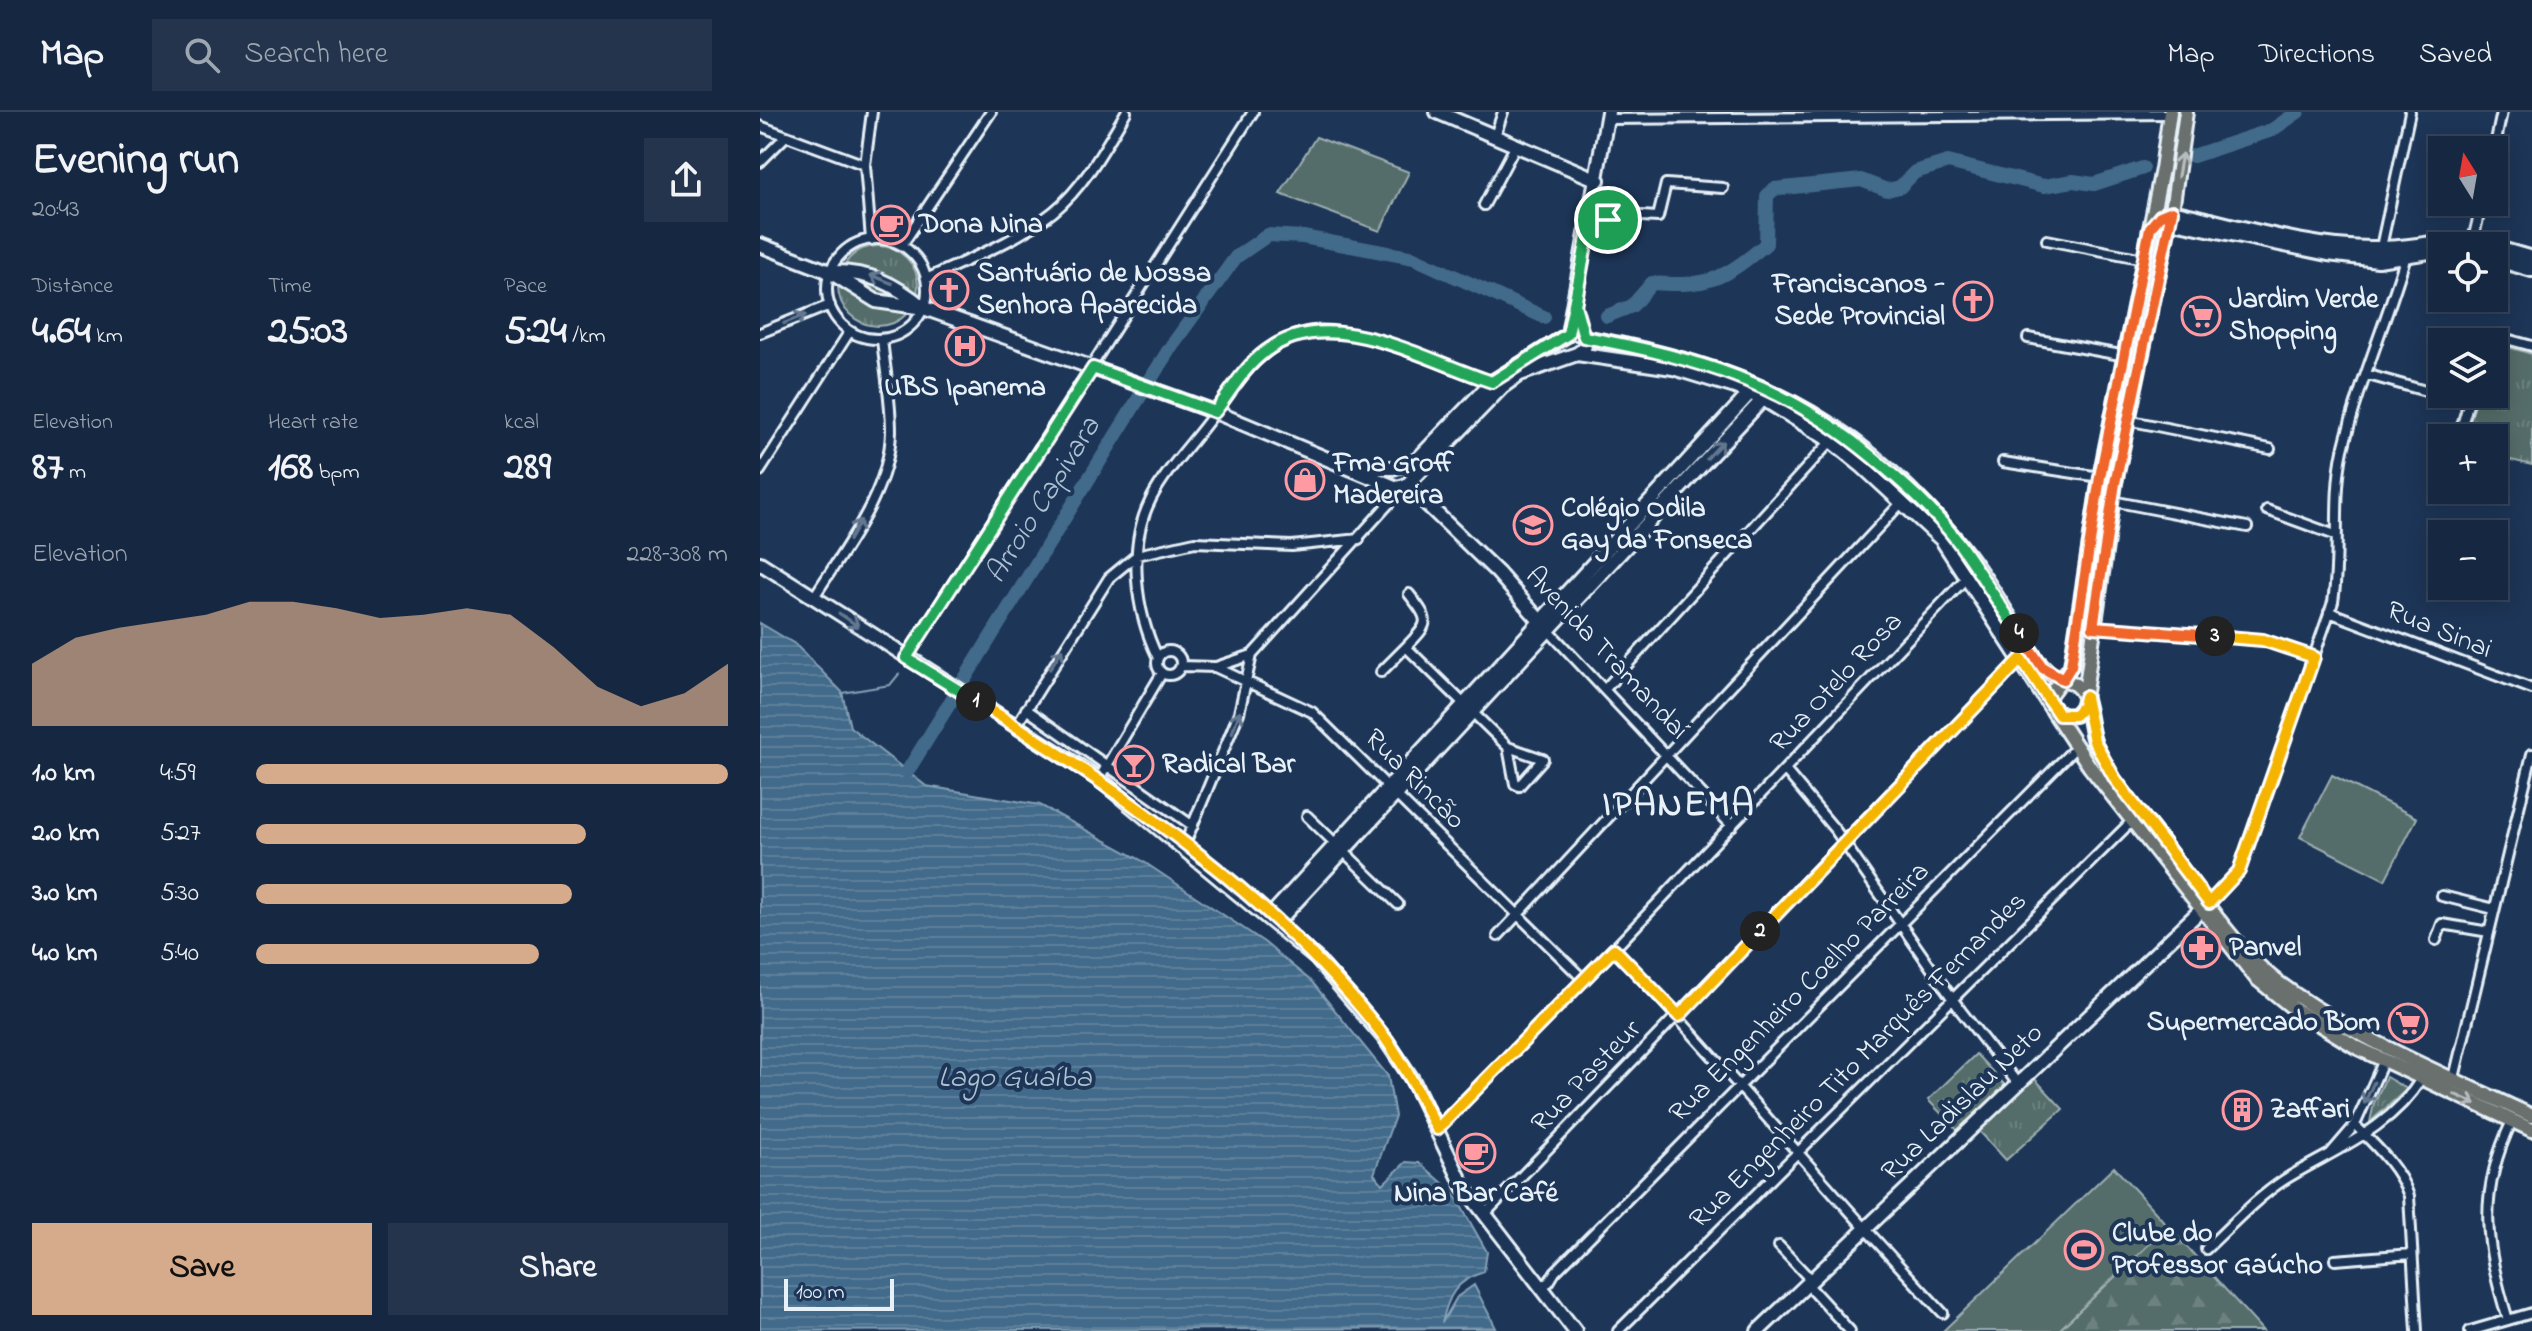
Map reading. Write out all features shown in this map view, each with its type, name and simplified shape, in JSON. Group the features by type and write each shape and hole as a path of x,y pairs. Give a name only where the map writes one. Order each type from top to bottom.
{"main road":[{"path":"2051,708 2059,715 2075,715 2083,706 2112,501 2170,216 2186,112"},
{"path":"2170,113 2126,356 2100,477 2071,666 2050,692 2051,708 2132,821 2205,907 2274,979 2359,1033 2532,1116"},
{"path":"2150,228 2160,216 2170,216"},
{"path":"2121,377 2123,390 2132,395"},
{"path":"2063,679 2081,687 2094,741 2115,779 2256,978 2321,1028 2383,1062 2532,1130"}],"street":[{"path":"871,240 865,165 872,112"},
{"path":"902,245 991,112"},
{"path":"926,279 1019,235 1055,211 1101,155 1126,112"},
{"path":"906,658 1253,112"},
{"path":"1437,112 1598,180"},
{"path":"1495,136 1503,112"},
{"path":"2379,254 2410,112"},
{"path":"2497,136 2502,112"},
{"path":"1400,484 1502,387 1520,374 1584,349 1575,336 1575,305 1608,115 2170,113"},
{"path":"760,126 865,165"},
{"path":"760,162 786,136"},
{"path":"1484,205 1516,145"},
{"path":"1592,211 1658,217 1666,184 1723,188"},
{"path":"1589,229 1604,229 1608,214"},
{"path":"2170,216 2379,254 2428,247"},
{"path":"871,240 902,245 921,265 926,279 924,308 907,329 882,339 864,337 850,331 830,305 827,289 830,272 840,255 856,244 871,240"},
{"path":"2047,240 2144,259"},
{"name":"Avenida Tramandaí","path":"760,245 830,272 876,301 904,300 1215,412 1400,484 1498,573 1732,826"},
{"path":"2408,249 2428,250"},
{"path":"2205,907 2239,871 2329,612 2338,570 2335,506 2344,449 2408,249"},
{"path":"2508,251 2532,258"},
{"path":"2508,263 2532,270"},
{"path":"849,285 847,279 854,271"},
{"name":"Avenida Tramandaí","path":"830,272 854,271 892,283 904,300"},
{"path":"760,333 830,305"},
{"path":"1099,779 1162,673 1140,608 1137,555 1150,500 1244,372 1264,352 1308,331 1329,330 1359,336 1492,382"},
{"path":"760,471 850,331"},
{"path":"1575,336 1564,347 1576,354 1673,368 1750,393 1831,441 1942,540 2051,708"},
{"path":"1400,484 1388,475 1398,467 1417,460 1492,382 1575,336 1690,359 1780,394 1854,441 1896,476 1956,540 2037,660 2051,674 2063,679"},
{"path":"2028,338 2126,356"},
{"path":"814,597 859,526 883,474 891,433 882,339"},
{"path":"2508,340 2532,346"},
{"path":"2368,375 2428,389"},
{"path":"1274,919 1681,478 1750,393"},
{"path":"1681,478 1763,399"},
{"path":"2127,420 2270,449"},
{"path":"1605,689 1831,441"},
{"path":"2003,462 2100,477"},
{"path":"1215,667 1252,655 1359,539 1384,510 1409,472 1398,467"},
{"name":"Avenida Tramandaí","path":"1356,468 1398,467"},
{"path":"2112,501 2247,527"},
{"path":"1498,936 1902,502"},
{"path":"2267,510 2335,535"},
{"path":"1016,726 1109,578 1137,555 1170,545 1195,542 1292,546 1359,539"},
{"path":"760,563 1099,779 1274,919 1316,958 1386,1040 1412,1079 1464,1187 1543,1285 1575,1331"},
{"name":"Rua Otelo Rosa","path":"1437,1129 1614,949 1968,576"},
{"path":"1381,672 1426,627 1425,614 1409,594"},
{"name":"Rua Sinai","path":"2329,612 2532,689"},
{"path":"2093,627 2263,640 2314,657"},
{"path":"1406,647 1508,747 1543,760 1519,786 1515,784 1508,747"},
{"path":"1158,658 1174,651 1179,655 1182,666 1174,675 1162,673"},
{"path":"1184,846 1239,713 1252,655"},
{"name":"Rua Pasteur","path":"1484,1215 2021,659"},
{"name":"Rua Rincão","path":"1182,666 1215,667 1312,712 1395,790 1583,979"},
{"path":"1026,709 1193,826"},
{"name":"Rua Engenheiro Coelho Parreira","path":"1543,1285 2077,746"},
{"path":"2454,1078 2532,754"},
{"path":"1785,770 1844,843 1952,999 2018,1084"},
{"path":"1307,816 1398,904"},
{"name":"Rua Engenheiro Tito Marquês Fernandes","path":"1618,1331 2132,821"},
{"path":"2442,896 2494,909"},
{"name":"Rua Ladislau Neto","path":"1758,1331 2205,907"},
{"path":"2436,940 2442,924 2489,932"},
{"path":"1614,949 1679,1016 1864,1230 1943,1313"},
{"path":"2327,1158 2355,1125 2383,1062"},
{"path":"2206,1249 2283,1181 2365,1135 2414,1090 2421,1079"},
{"path":"2508,1320 2487,1239 2487,1200 2496,1156 2512,1121"},
{"path":"2355,1125 2404,1180 2409,1196 2417,1331"},
{"path":"1779,1246 1850,1331"},
{"path":"2335,1260 2412,1254"},
{"path":"2470,1331 2532,1313"}],"green space":[{"path":"1316,137 1409,172 1380,231 1280,194"},
{"path":"870,246 886,246 907,257 918,278 918,294 907,315 886,326 870,326 856,320 844,308 838,294 838,278 844,264 856,252"},
{"path":"2508,347 2532,354 2532,465 2508,459 2508,424 2469,424 2474,408 2508,408"},
{"path":"2332,775 2417,818 2385,880 2300,837"},
{"path":"1976,1054 2015,1096 2034,1078 2063,1109 2006,1160 1969,1120 1957,1130 1928,1100"},
{"path":"2386,1077 2407,1089 2370,1122 2374,1103"},
{"name":"Clube do Professor Gaúcho","path":"2114,1167 2168,1226 2058,1331 1943,1331"},
{"path":"2168,1226 2263,1331 2058,1331"}],"water":[{"name":"Lago Guaíba","path":"760,623 795,644 842,692 850,727 926,786 1040,805 1141,860 1264,942 1312,982 1388,1076 1395,1116 1374,1174 1383,1184 1406,1162 1420,1163 1453,1192 1487,1252 1484,1272 1474,1275 1455,1290 1442,1323 1457,1297 1474,1285 1496,1328 760,1331"}],"waterway":[{"name":"Arroio Capivara","path":"2193,156 2272,130 2298,112"},
{"name":"Arroio Capivara","path":"1607,316 1632,306 1652,283 1702,282 1738,266 1766,244 1767,196 1774,189 1861,180 1887,190 1900,187 1915,172 1948,162 2044,186 2073,181 2094,184 2143,168"},
{"name":"Arroio Capivara","path":"907,772 1170,348 1236,257 1268,235 1303,237 1414,258 1544,317"},
{"path":"842,693 890,685 899,674"}],"place":[{"name":"Dona Nina","path":"891,225"},
{"name":"Santuário de Nossa Senhora Aparecida","path":"949,290"},
{"name":"Franciscanos - Sede Provincial","path":"1973,301"},
{"name":"Jardim Verde Shopping","path":"2201,316"},
{"name":"UBS Ipanema","path":"965,346"},
{"name":"Fma Groff Madereira","path":"1305,480"},
{"name":"Colégio Odila Gay da Fonseca","path":"1533,525"},
{"name":"Radical Bar","path":"1134,765"},
{"name":"Panvel","path":"2201,948"},
{"name":"Supermercado Bom","path":"2408,1023"},
{"name":"Zaffari","path":"2242,1110"},
{"name":"Nina Bar Café","path":"1476,1153"},
{"name":"Clube do Professor Gaúcho","path":"2084,1250"}],"district":[{"name":"IPANEMA","path":"1679,806"}],"route":[{"path":"1608,220 1604,229 1589,229 1568,334 1492,382 1359,336 1329,330 1308,331 1281,341 1264,352 1250,365 1215,412 1093,368 981,537 906,658 1099,779 1277,922 1316,958 1386,1040 1412,1079 1437,1129 1614,949 1679,1016 2021,659 2051,708 2059,715 2075,715 2083,706 2085,697 2094,741 2115,779 2209,903 2239,871 2314,657 2263,640 2093,627 2115,483 2172,211 2160,216 2150,228 2100,477 2071,666 2063,679 2043,668 1956,540 1896,476 1854,441 1780,394 1745,378 1690,359 1581,334 1575,305 1581,275 1589,229 1592,211 1608,214 1608,220"}]}
